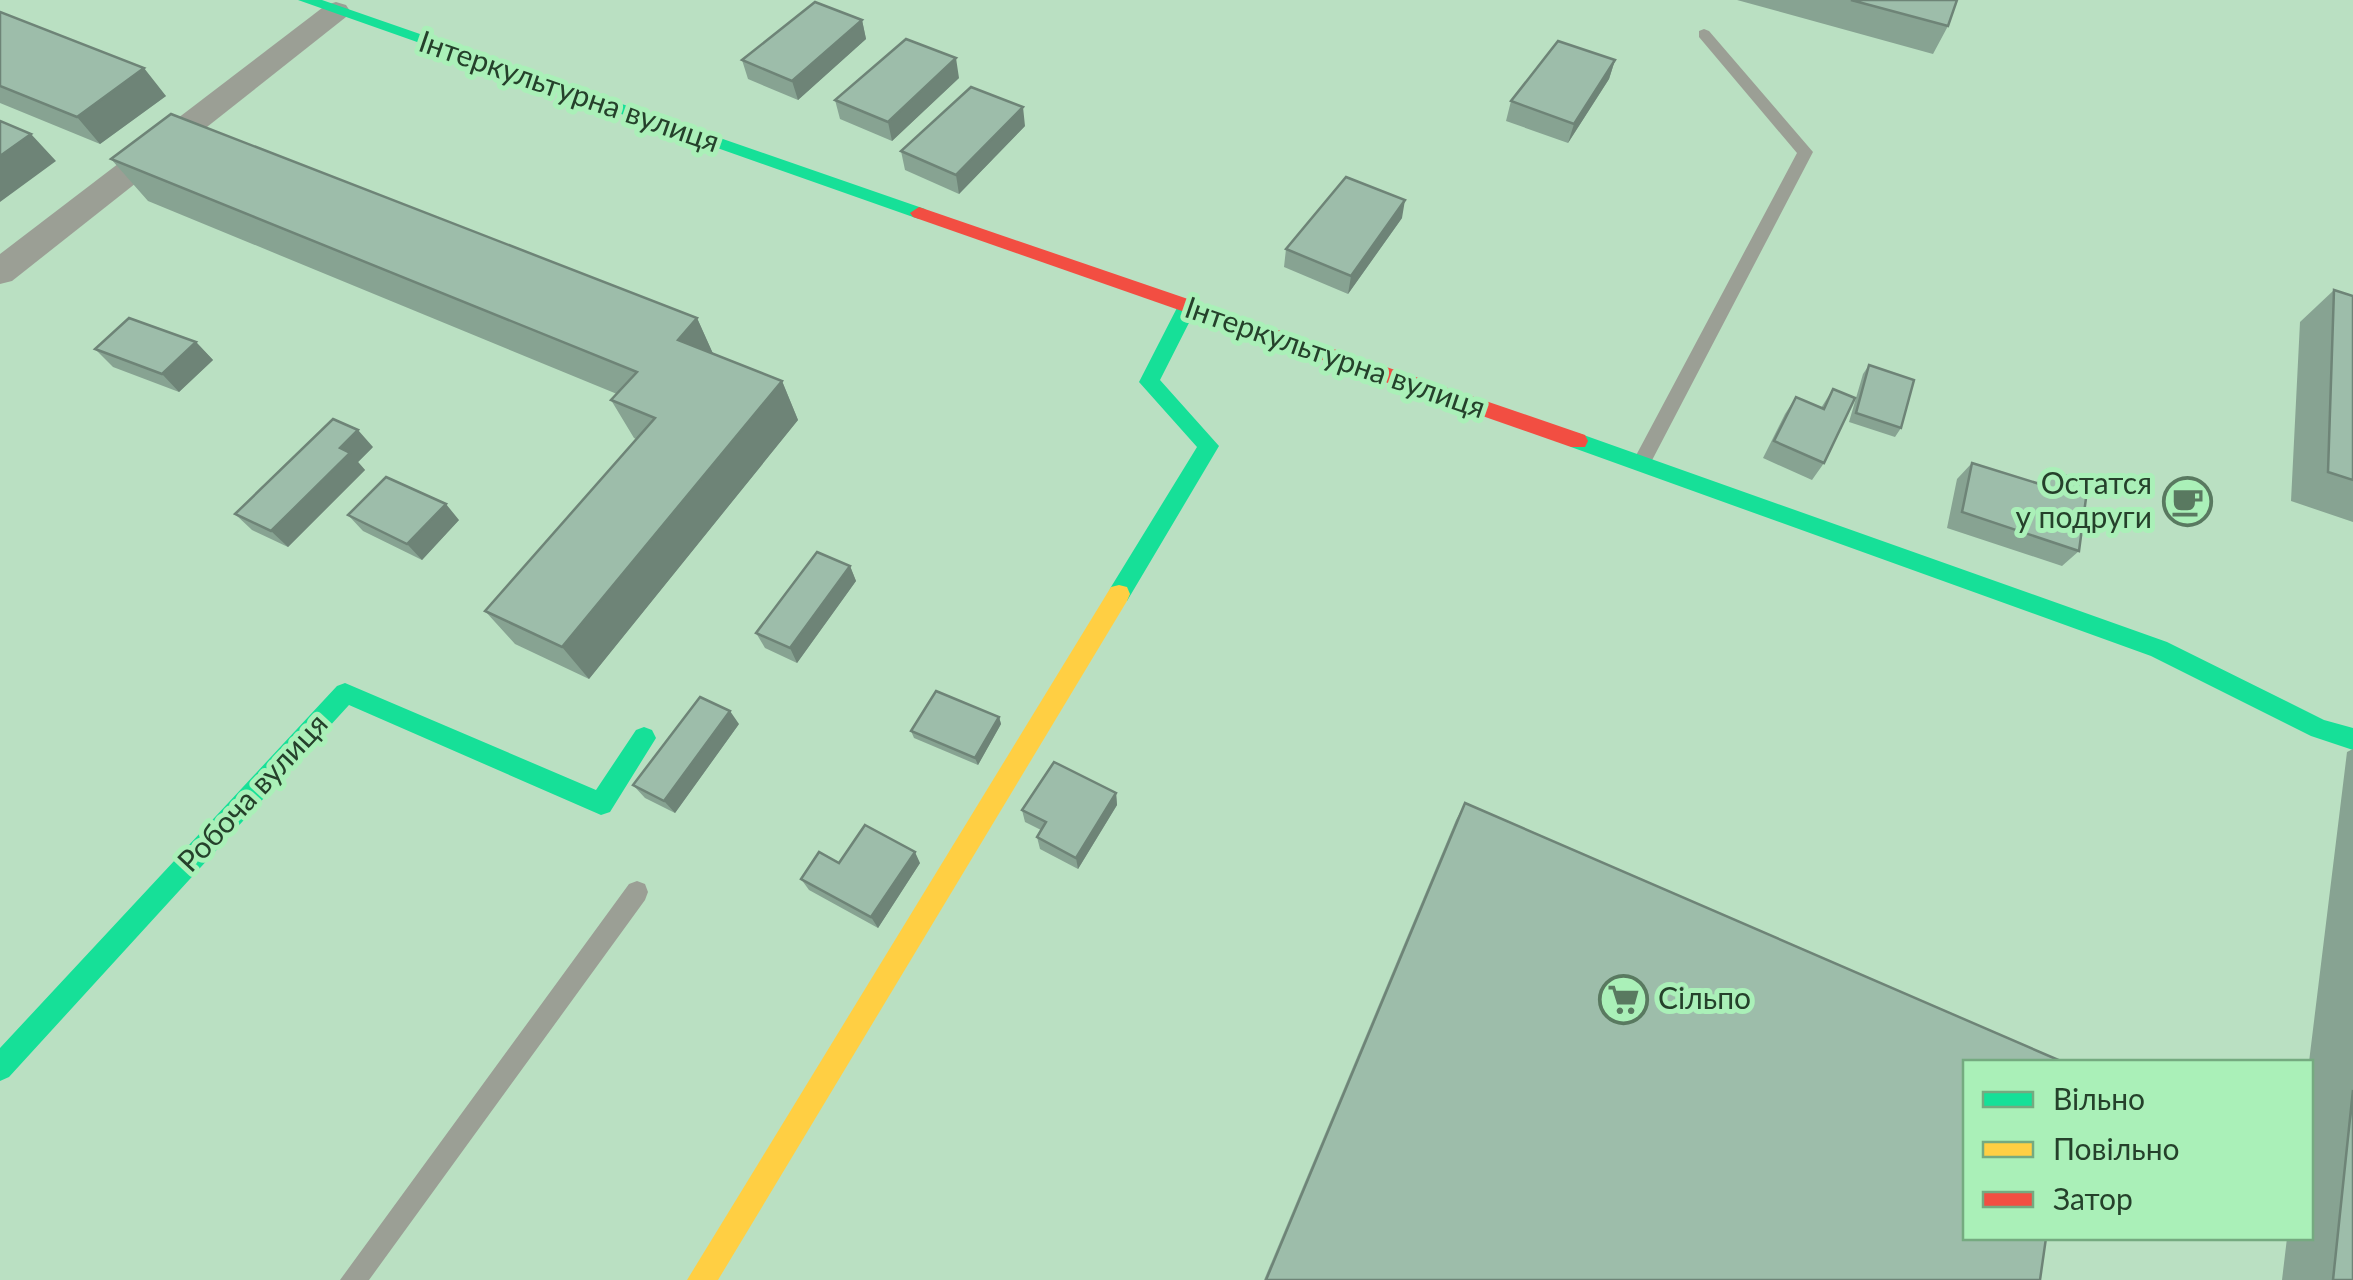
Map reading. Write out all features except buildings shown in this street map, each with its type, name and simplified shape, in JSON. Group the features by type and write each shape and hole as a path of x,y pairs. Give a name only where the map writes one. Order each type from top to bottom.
{"main road":[{"name":"Інтеркультурна вулиця","path":"321,5 1642,464 2160,649 2320,729 2353,739"},
{"path":"702,1280 1209,446 1148,382 1187,307"},
{"name":"Робоча вулиця","path":"0,1068 345,693 601,804 644,738"}],"street":[{"path":"2,267 321,5"}],"lane":[{"path":"1642,464 1806,152 1704,34"},
{"path":"353,1280 637,892"}],"traffic: fast":[{"path":"306,0 919,213"},
{"path":"1119,594 1209,446 1149,382 1187,307"},
{"path":"1578,441 2159,649 2319,729 2353,739"},
{"path":"0,1068 345,693 601,804 644,738"}],"traffic: slow":[{"path":"702,1280 1119,594"}],"traffic: jam":[{"path":"919,213 1578,441"}],"place":[{"name":"Остатся у подруги","path":"2187,501"},
{"name":"Сільпо","path":"1623,999"}]}
